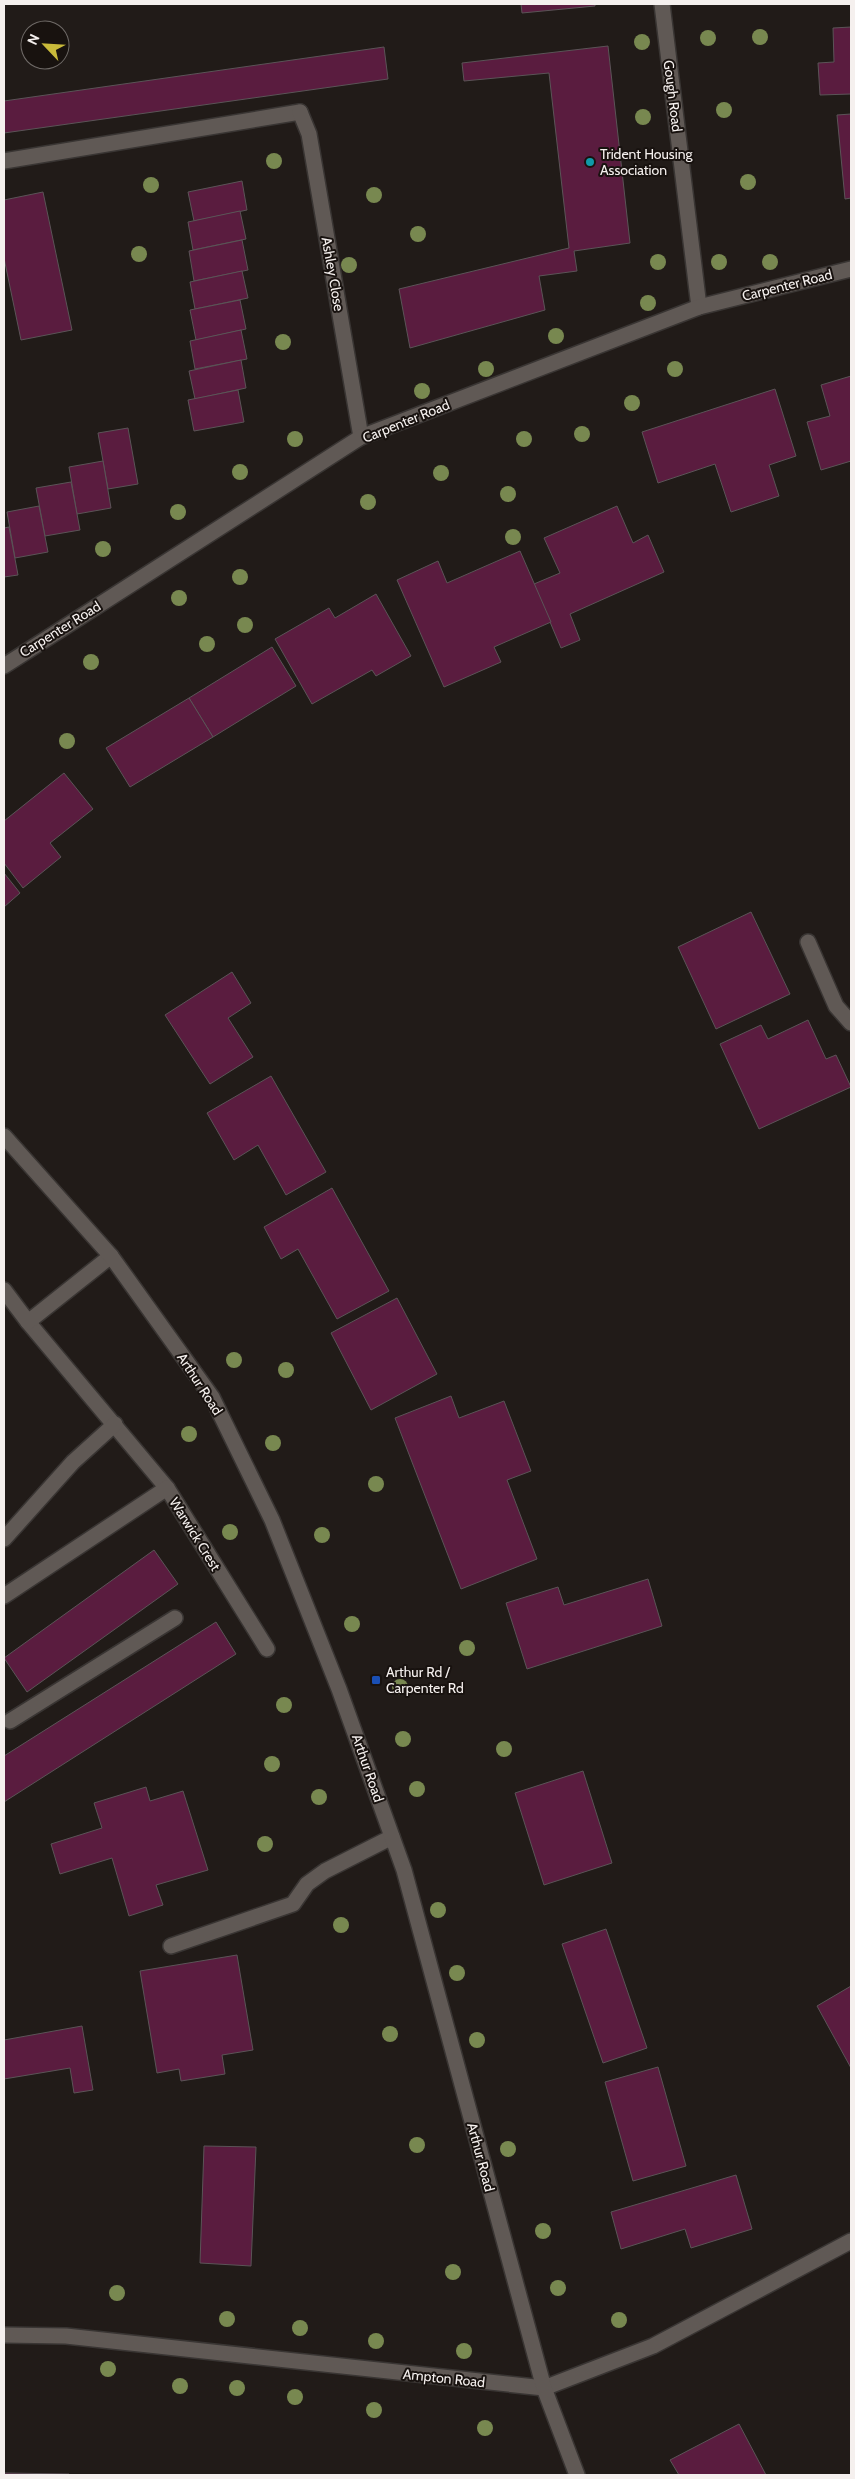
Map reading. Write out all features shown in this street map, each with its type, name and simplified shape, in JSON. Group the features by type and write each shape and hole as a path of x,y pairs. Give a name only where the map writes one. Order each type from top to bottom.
{"street":[{"name":"Gough Road","path":"662,4 699,307"},
{"name":"Ashley Close","path":"4,161 300,112 309,134 361,437"},
{"name":"Carpenter Road","path":"4,666 361,437 699,307 851,269"},
{"path":"808,942 836,1006 851,1023"},
{"name":"Arthur Road","path":"4,1136 110,1256 212,1397 272,1520 340,1689 404,1870 544,2388 577,2475"},
{"path":"28,1322 110,1256"},
{"name":"Warwick Crest","path":"4,1290 28,1322 167,1488 266,1649"},
{"path":"4,1539 73,1462 115,1424"},
{"path":"4,1596 167,1488"},
{"path":"6,1718 175,1618"},
{"path":"172,1946 293,1904 307,1884 325,1871 392,1838"},
{"name":"Ampton Road","path":"4,2335 66,2336 544,2388 653,2346 851,2241"}],"building":[{"path":"521,4 595,4 595,6 522,13"},
{"path":"851,27 851,94 820,95 818,63 834,62 833,28"},
{"name":"Trident Housing Association","path":"608,46 630,243 574,251 577,271 539,276 545,310 410,348 399,289 569,248 549,73 464,81 462,63"},
{"path":"384,47 388,79 4,133 4,101"},
{"path":"851,114 851,198 845,199 837,115"},
{"path":"242,181 247,210 194,221 188,192"},
{"path":"43,192 72,330 21,340 4,258 4,200"},
{"path":"240,211 246,239 193,250 188,222"},
{"path":"242,240 248,270 194,281 189,251"},
{"path":"242,271 248,298 195,309 190,282"},
{"path":"240,300 246,329 196,340 190,310"},
{"path":"241,330 247,359 195,369 190,341"},
{"path":"241,360 246,388 195,399 189,371"},
{"path":"851,376 851,461 821,470 807,422 830,416 821,385"},
{"path":"775,389 796,456 769,465 779,496 731,512 715,464 658,483 642,432"},
{"path":"238,390 244,422 194,431 188,400"},
{"path":"128,428 138,484 108,489 98,433"},
{"path":"103,461 111,508 77,514 69,467"},
{"path":"71,482 80,530 45,536 36,488"},
{"path":"39,506 48,552 15,558 7,512"},
{"path":"617,506 633,543 648,535 664,572 570,614 580,640 561,648 534,584 560,573 544,538"},
{"path":"9,527 18,575 4,577 4,528"},
{"path":"520,551 551,622 494,647 501,662 444,687 397,580 438,561 447,583"},
{"path":"376,594 411,656 376,676 372,670 312,704 275,639 329,608 335,618"},
{"path":"272,647 296,686 213,737 189,698"},
{"path":"189,698 213,737 130,787 106,748"},
{"path":"64,773 93,809 50,843 61,857 23,888 4,863 4,821"},
{"path":"4,873 20,893 4,907"},
{"path":"751,912 790,994 716,1029 678,947"},
{"path":"232,972 251,1003 228,1018 253,1057 210,1084 165,1015"},
{"path":"808,1020 826,1059 836,1055 851,1087 759,1129 720,1044 761,1025 768,1039"},
{"path":"271,1076 326,1172 286,1195 258,1145 234,1160 207,1113"},
{"path":"332,1188 389,1291 337,1319 298,1249 281,1259 264,1227"},
{"path":"397,1298 437,1374 371,1410 331,1333"},
{"path":"451,1396 459,1418 504,1401 531,1471 507,1480 537,1559 461,1589 395,1418"},
{"path":"154,1550 178,1584 27,1692 4,1658"},
{"path":"648,1579 662,1626 527,1669 506,1603 558,1587 564,1605"},
{"path":"216,1622 236,1654 4,1802 4,1756"},
{"path":"583,1771 612,1863 544,1885 515,1793"},
{"path":"146,1787 150,1801 183,1791 208,1870 156,1885 163,1905 129,1916 112,1858 60,1874 51,1844 102,1828 94,1803"},
{"path":"606,1929 647,2048 603,2063 562,1944"},
{"path":"237,1955 253,2050 222,2055 225,2074 181,2081 179,2069 157,2073 140,1971"},
{"path":"851,1986 851,2068 817,2006"},
{"path":"82,2026 93,2090 74,2093 70,2068 4,2079 4,2040"},
{"path":"658,2067 686,2166 633,2181 605,2082"},
{"path":"204,2146 256,2147 251,2266 200,2263"},
{"path":"736,2175 752,2229 691,2248 685,2229 621,2249 611,2212"},
{"path":"739,2424 766,2475 679,2475 670,2460"},
{"path":"4,2473 69,2474 69,2475 4,2475"}],"place":[{"name":"Trident Housing Association","path":"590,162"},
{"name":"Arthur Rd / Carpenter Rd","path":"376,1680"}]}
